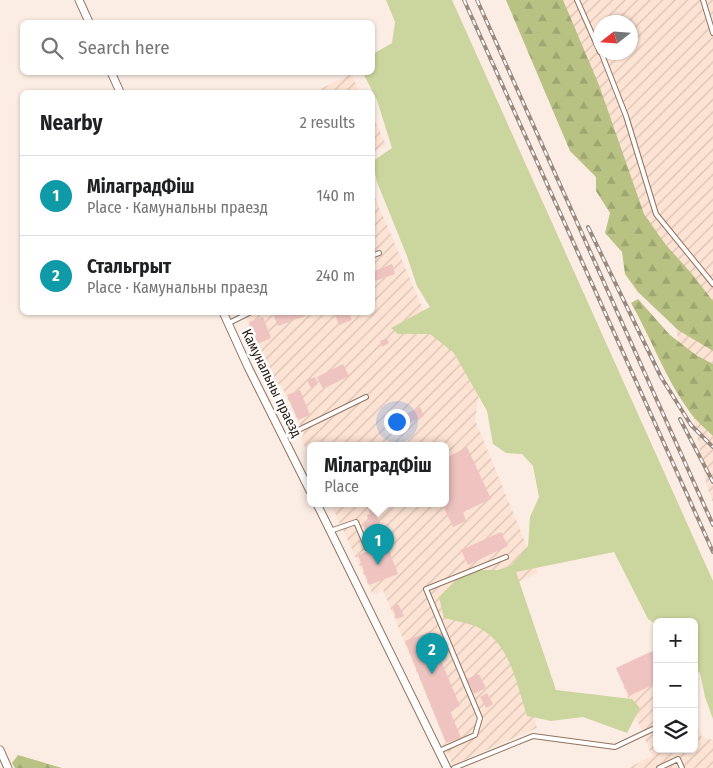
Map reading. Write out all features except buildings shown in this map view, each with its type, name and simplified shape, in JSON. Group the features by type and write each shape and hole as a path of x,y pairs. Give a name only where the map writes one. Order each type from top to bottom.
{"street":[{"path":"79,0 88,20"},
{"path":"113,75 119,90"},
{"name":"Камунальны праезд","path":"225,315 248,367 307,485"},
{"path":"318,507 447,768"},
{"path":"0,750 8,768"}],"lane":[{"path":"577,0 593,35"},
{"path":"703,0 713,33"},
{"path":"604,60 626,116 656,214 713,284"},
{"path":"375,255 379,253"},
{"path":"228,323 245,315"},
{"path":"284,437 366,397"},
{"path":"330,532 356,522 367,548"},
{"path":"439,751 475,735 480,718 426,589 506,557"},
{"path":"454,768 533,736 615,747 653,729"},
{"path":"659,768 678,759 682,768"}],"shaded area":[{"path":"550,0 713,0 713,502 707,487 662,257"},
{"path":"352,75 359,90 318,90"},
{"path":"375,121 386,145 375,151"},
{"path":"375,198 425,314 480,386 475,420 538,573 498,591 537,728 453,765 443,744 446,743 383,590 373,595 332,507 449,507 449,442 307,442 307,453 301,438 304,433 281,385 273,383 245,315 375,315"},
{"path":"653,651 653,753 698,753 698,727 702,737 713,740 713,768 628,768 652,756 616,668"}],"green space":[{"path":"386,0 452,0 713,581 713,719 698,671 698,618 653,618 653,622 648,619 614,552 516,572 556,690 632,699 640,708 627,733 583,717 551,721 527,716 512,668 506,656 491,636 477,627 444,618 439,597 466,570 498,570 512,565 528,546 530,517 539,497 533,466 522,454 506,453 493,444 487,411 454,353 430,334 398,334 391,328 430,307 417,286 375,173 375,160 392,148 375,96 375,90 372,90 364,75 375,75 375,53 392,43 395,22"},
{"path":"506,0 563,0 599,85 644,214 666,245 713,301 713,351 678,330 638,292 625,274 622,252 605,233 610,213 596,191 596,177 570,151"},
{"path":"638,299 670,335 696,355 713,364 713,436 691,414 665,372 631,303"},
{"path":"18,755 62,768 15,768 12,763"}],"railway":[{"path":"464,0 713,552"},
{"path":"477,0 713,525"},
{"path":"588,227 661,377 691,425 713,447"},
{"path":"680,419 713,482"}],"place":[{"name":"МілаградФіш","path":"378,565"},
{"name":"Стальгрыт","path":"432,674"}]}
